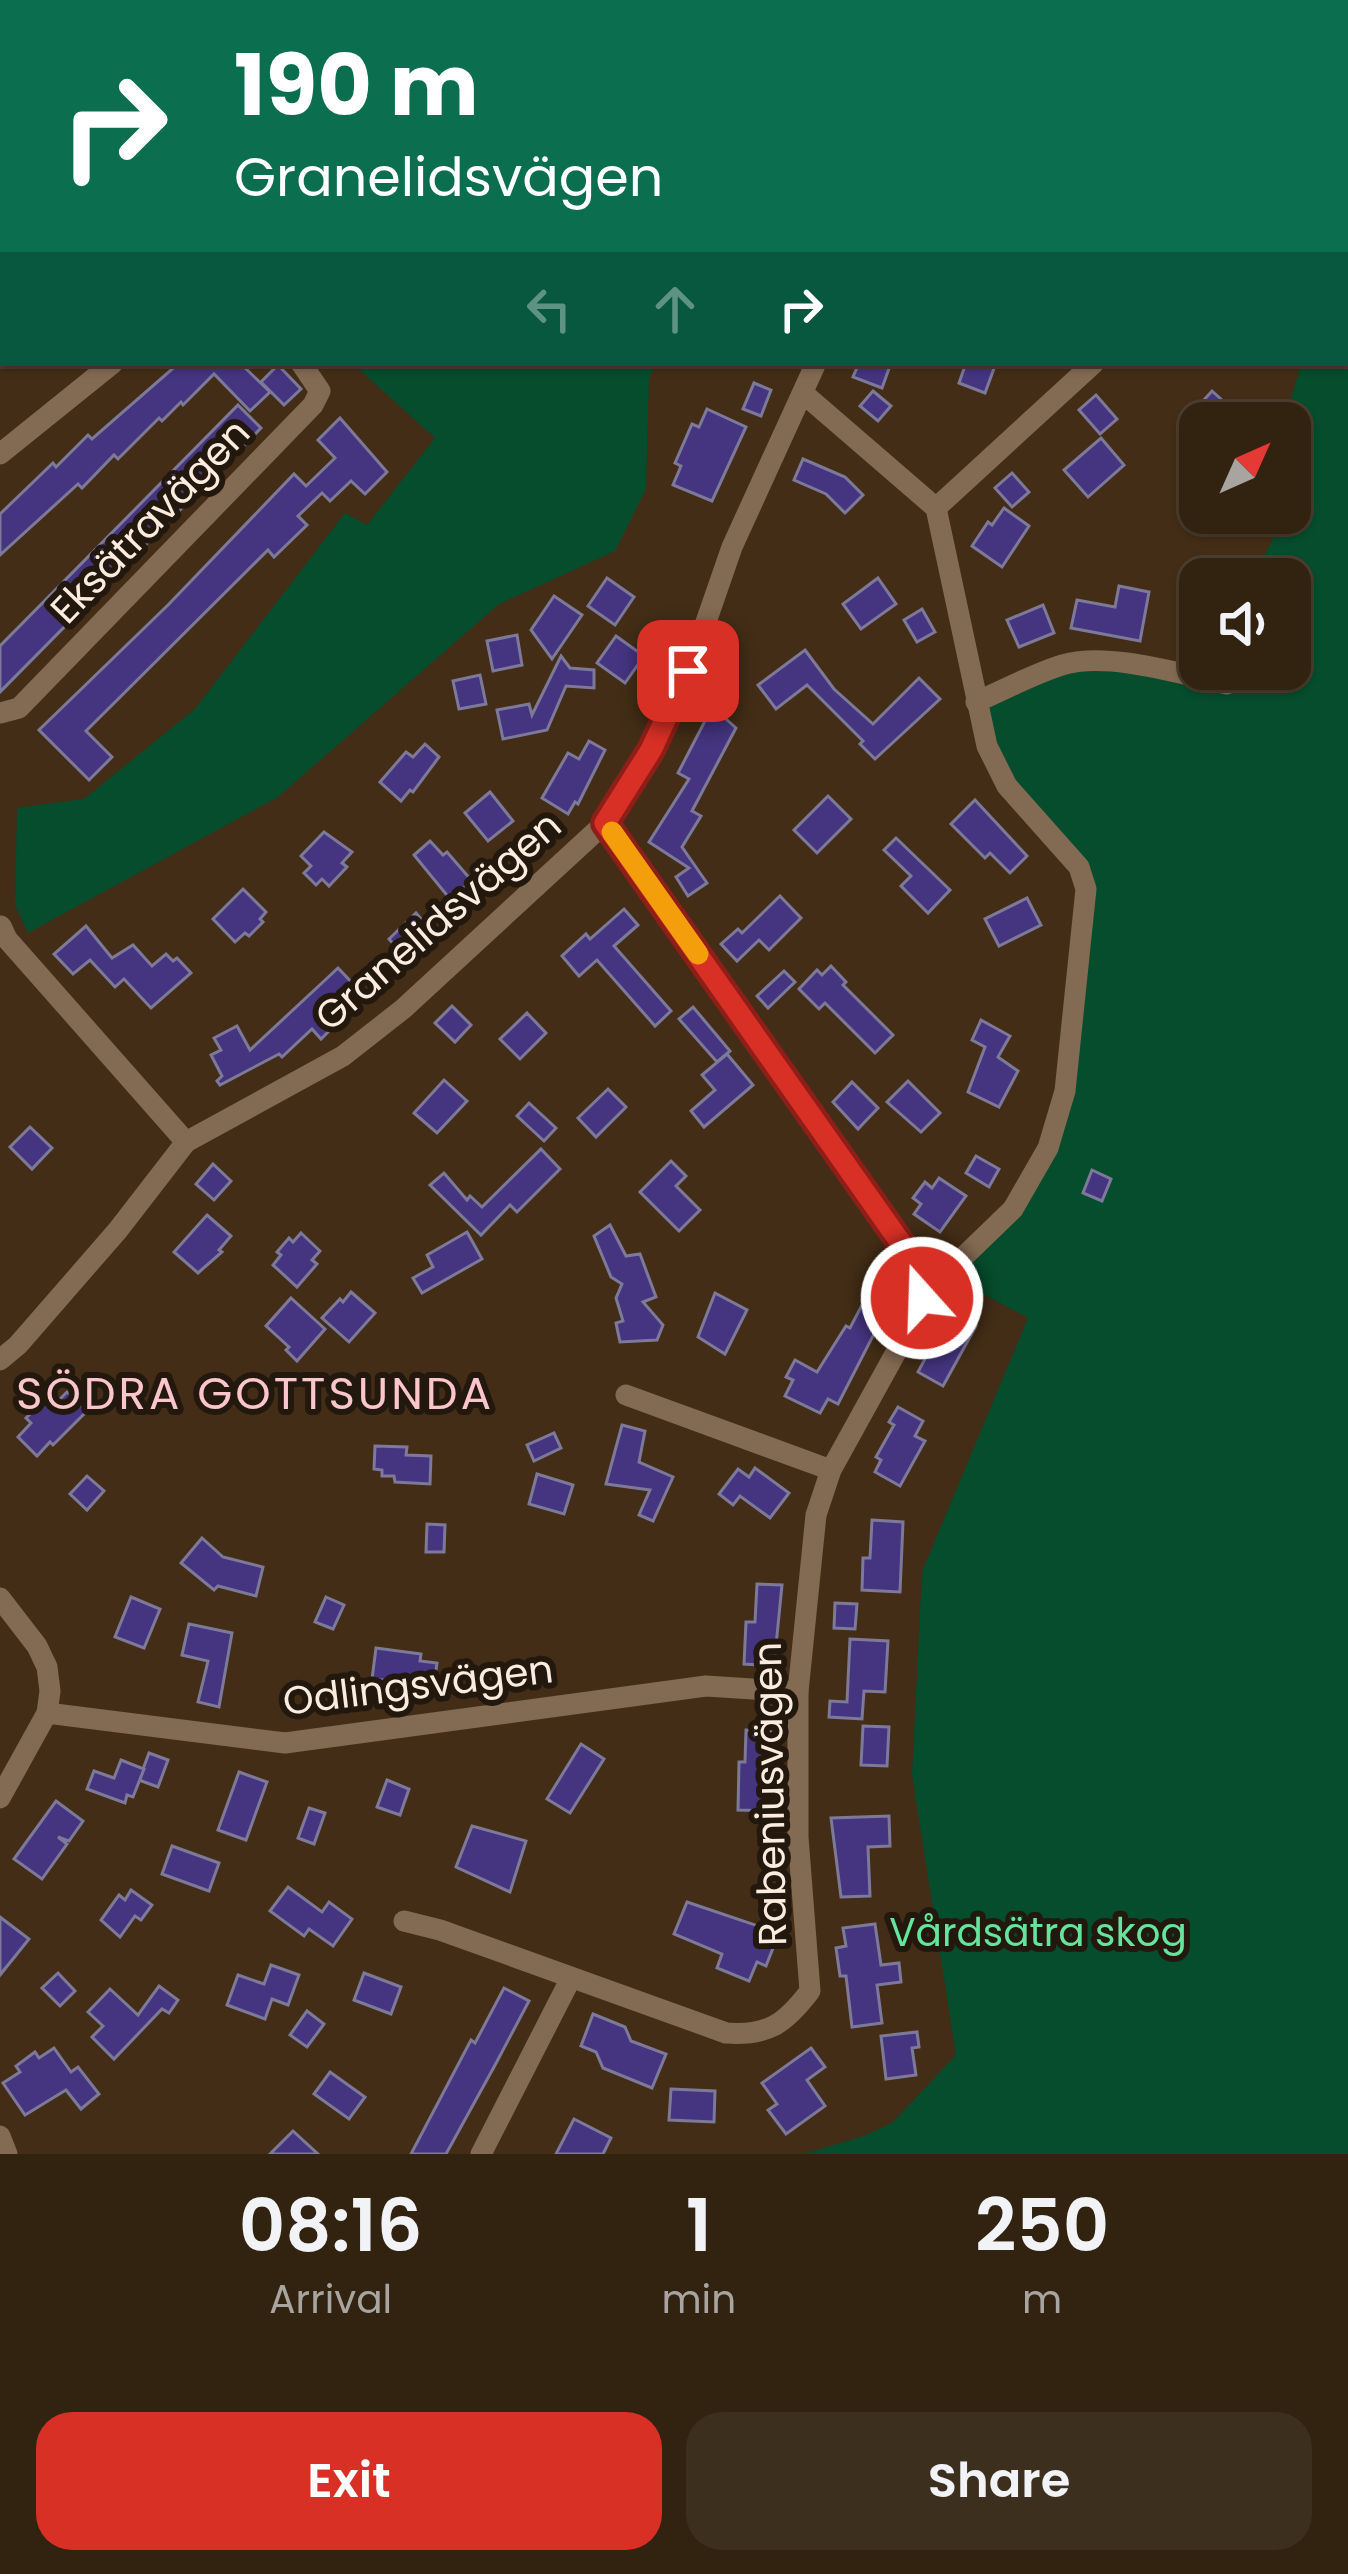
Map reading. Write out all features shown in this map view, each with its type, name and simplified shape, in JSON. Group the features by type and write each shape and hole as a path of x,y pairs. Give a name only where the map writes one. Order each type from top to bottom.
{"street":[{"path":"0,454 109,366"},
{"name":"Eksätravägen","path":"0,713 19,708 313,405 320,391 304,366"},
{"name":"Granelidsvägen","path":"0,1360 118,1230 186,1142 343,1056 403,1009 605,823 651,750 679,692 733,547 815,366"},
{"path":"804,394 936,508 1091,366"},
{"name":"Rabeniusvägen","path":"571,1978 726,2033 753,2035 772,2029 810,1991 798,1837 798,1692 816,1515 830,1470 922,1298 1012,1209 1048,1148 1065,1091 1086,889 1079,867 1007,786 987,746 936,508"},
{"path":"976,701 1064,664 1085,661 1179,674"},
{"path":"605,823 910,1256 922,1278 922,1298"},
{"path":"2,926 7,939 186,1142"},
{"path":"626,1395 830,1470"},
{"path":"0,1598 47,1667 47,1713 0,1798"},
{"name":"Odlingsvägen","path":"47,1713 285,1743 706,1686 798,1692"},
{"path":"404,1921 571,1978 481,2154"},
{"path":"0,2136 7,2154"}],"green space":[{"path":"355,366 658,366 649,380 646,489 615,551 499,604 278,797 28,933 15,905 17,808 84,799 195,709 345,513 367,525 435,438"},
{"name":"Vårdsätra skog","path":"1301,366 1348,366 1348,2154 804,2154 893,2122 956,2055 912,1775 922,1572 1028,1318 957,1280 1048,1148 1086,889 1007,786 976,702 1063,664 1179,677 1179,690 1311,690 1311,558 1263,558 1275,534 1311,534 1311,402 1290,402"}],"building":[{"path":"176,366 243,366 270,392 250,411 214,374 118,459 114,455 82,488 78,484 0,555 0,514 53,463 56,467 88,435 92,439"},
{"path":"279,366 301,389 284,405 261,382"},
{"path":"858,366 890,366 882,388 853,377"},
{"path":"965,366 995,366 985,393 959,383"},
{"path":"754,383 771,390 761,416 743,409"},
{"path":"873,391 891,406 878,421 860,406"},
{"path":"1212,391 1224,402 1202,402"},
{"path":"1096,395 1117,419 1100,434 1079,410"},
{"path":"238,405 261,428 0,692 0,646"},
{"path":"707,409 746,427 712,501 673,485 681,466 675,463 692,424 699,427"},
{"path":"340,418 387,472 365,494 351,481 330,501 322,493 298,516 307,525 274,557 268,550 86,731 112,757 89,780 39,730 294,474 306,486 335,458 318,440"},
{"path":"1101,438 1124,465 1088,497 1064,470"},
{"path":"803,459 845,477 863,495 845,513 826,494 794,480"},
{"path":"1012,473 1029,492 1012,507 995,488"},
{"path":"1004,508 1029,526 1002,567 972,546"},
{"path":"607,578 634,597 615,625 588,606"},
{"path":"878,578 896,604 861,629 843,604"},
{"path":"1119,586 1149,592 1140,641 1071,628 1077,600 1115,607"},
{"path":"554,596 582,615 552,659 531,630"},
{"path":"1043,605 1054,633 1019,647 1007,620"},
{"path":"922,609 935,632 917,642 904,620"},
{"path":"517,635 522,665 493,671 487,641"},
{"path":"616,636 644,656 625,683 597,663"},
{"path":"805,650 834,689 873,724 919,678 940,699 875,759 807,685 776,709 758,685"},
{"path":"561,656 570,668 594,670 594,688 566,686 547,730 503,739 497,710 529,704 532,715"},
{"path":"480,675 486,704 459,709 453,681"},
{"path":"716,710 736,728 692,811 701,816 682,847 707,883 688,896 676,877 689,868 649,842 689,779 678,773 705,721"},
{"path":"589,741 605,750 578,804 568,814 542,798 568,753 579,759"},
{"path":"425,744 439,757 401,801 380,782 406,752 413,757"},
{"path":"490,792 513,821 488,841 465,813"},
{"path":"828,796 851,819 817,853 794,830"},
{"path":"975,800 1027,856 1010,873 990,853 985,858 951,824"},
{"path":"324,832 352,852 342,863 347,867 329,886 322,879 316,885 304,873 311,866 301,856"},
{"path":"896,838 950,890 928,913 901,886 911,876 884,850"},
{"path":"430,841 443,855 447,852 472,881 450,899 414,855"},
{"path":"243,889 266,912 249,936 245,933 235,942 213,919"},
{"path":"780,896 801,918 769,950 759,940 737,961 721,944 738,929 742,933"},
{"path":"1027,898 1041,925 999,946 985,919"},
{"path":"624,909 638,925 614,946 671,1011 655,1026 597,960 579,976 562,956"},
{"path":"416,913 436,936 409,961 389,939"},
{"path":"86,926 112,958 133,945 152,966 166,954 191,973 151,1008 124,979 115,987 90,960 73,974 54,954"},
{"path":"831,966 846,982 843,985 893,1035 875,1053 825,1003 819,1009 799,989 817,970 822,975"},
{"path":"338,968 358,989 334,1011 341,1019 321,1039 312,1029 282,1057 279,1054 220,1085 217,1081 222,1076 211,1055 221,1050 214,1038 237,1026 250,1050"},
{"path":"784,971 795,982 768,1008 757,996"},
{"path":"452,1006 471,1025 455,1042 435,1023"},
{"path":"693,1007 730,1051 717,1062 679,1019"},
{"path":"527,1013 546,1033 520,1059 500,1039"},
{"path":"981,1020 1010,1036 998,1057 1018,1071 999,1107 968,1092 985,1047 972,1040"},
{"path":"727,1054 753,1085 704,1127 691,1111 715,1090 702,1075"},
{"path":"444,1080 467,1101 437,1133 414,1113"},
{"path":"908,1081 940,1113 921,1132 887,1102"},
{"path":"852,1082 878,1108 858,1129 833,1102"},
{"path":"608,1089 626,1107 596,1137 578,1118"},
{"path":"529,1103 556,1128 544,1141 517,1116"},
{"path":"30,1127 52,1148 32,1169 10,1147"},
{"path":"541,1149 560,1169 517,1212 510,1205 481,1235 430,1185 444,1173 467,1200 470,1196 482,1207"},
{"path":"976,1156 999,1169 989,1187 966,1173"},
{"path":"671,1161 686,1176 676,1186 700,1210 679,1231 640,1192"},
{"path":"213,1164 231,1181 214,1200 196,1184"},
{"path":"1092,1170 1111,1179 1102,1201 1083,1193"},
{"path":"939,1178 966,1196 940,1232 914,1214 921,1204 913,1198 925,1182 932,1188"},
{"path":"207,1215 231,1236 222,1252 198,1273 174,1252"},
{"path":"610,1225 626,1256 640,1254 656,1297 643,1302 663,1325 657,1340 620,1342 616,1323 623,1321 616,1298 622,1284 611,1277 594,1236"},
{"path":"467,1232 482,1259 422,1293 413,1278 433,1267 427,1255"},
{"path":"301,1233 320,1251 312,1260 317,1264 297,1287 273,1265 289,1238 293,1242"},
{"path":"873,1284 894,1295 838,1404 828,1399 820,1413 785,1396 793,1380 786,1377 795,1360 817,1372 846,1326 850,1328"},
{"path":"351,1292 375,1313 349,1342 322,1318"},
{"path":"715,1293 747,1310 725,1354 698,1337"},
{"path":"291,1298 325,1329 297,1361 266,1326"},
{"path":"957,1315 976,1326 943,1386 918,1372 940,1331 947,1334"},
{"path":"67,1392 87,1411 37,1456 18,1437 31,1423 26,1418 46,1398 54,1405"},
{"path":"898,1407 923,1421 915,1436 925,1441 900,1486 875,1472 881,1460 876,1457"},
{"path":"622,1425 645,1431 639,1462 673,1477 653,1521 639,1515 650,1490 606,1484"},
{"path":"554,1433 561,1448 534,1461 527,1445"},
{"path":"375,1446 407,1447 406,1455 431,1456 430,1484 395,1482 394,1476 382,1476 382,1470 374,1469"},
{"path":"755,1468 789,1493 770,1518 740,1496 733,1505 719,1494 738,1469 749,1477"},
{"path":"537,1474 573,1485 564,1514 529,1504"},
{"path":"87,1476 104,1491 87,1510 70,1494"},
{"path":"872,1520 903,1522 900,1592 862,1590"},
{"path":"427,1524 445,1525 444,1552 426,1552"},
{"path":"202,1538 223,1557 263,1567 256,1596 218,1586 214,1590 181,1563"},
{"path":"757,1584 782,1585 774,1666 744,1664 746,1622 755,1622"},
{"path":"131,1597 160,1609 144,1648 115,1637"},
{"path":"326,1597 344,1605 333,1629 315,1622"},
{"path":"835,1603 857,1604 855,1629 834,1628"},
{"path":"189,1624 232,1633 219,1707 198,1702 208,1661 182,1655"},
{"path":"850,1639 888,1641 885,1692 864,1691 862,1719 829,1717 830,1701 847,1702"},
{"path":"376,1648 421,1654 420,1661 437,1663 434,1685 372,1679"},
{"path":"863,1726 889,1727 887,1766 861,1765"},
{"path":"746,1730 770,1731 770,1811 738,1810 739,1762 745,1762"},
{"path":"581,1744 604,1759 570,1813 547,1799"},
{"path":"149,1753 168,1760 158,1787 139,1780"},
{"path":"121,1760 144,1769 133,1797 127,1795 125,1803 87,1789 94,1771 114,1778"},
{"path":"239,1772 267,1782 246,1840 218,1830"},
{"path":"387,1780 409,1789 400,1815 377,1807"},
{"path":"56,1801 83,1821 69,1841 58,1837 67,1844 42,1879 14,1859"},
{"path":"309,1808 325,1813 314,1844 298,1838"},
{"path":"889,1816 890,1846 868,1847 870,1896 841,1897 831,1818"},
{"path":"472,1826 526,1841 510,1892 456,1867"},
{"path":"172,1846 219,1863 209,1891 162,1874"},
{"path":"288,1887 322,1912 329,1902 352,1919 333,1946 309,1929 304,1936 270,1911"},
{"path":"131,1890 152,1905 141,1920 135,1916 120,1937 101,1920 119,1895 125,1900"},
{"path":"687,1902 770,1930 768,1934 777,1938 766,1966 757,1962 749,1981 717,1968 722,1954 674,1934"},
{"path":"0,1917 29,1939 0,1975"},
{"path":"875,1924 881,1965 899,1963 901,1982 877,1985 882,2023 852,2027 846,1976 840,1976 836,1948 846,1946 843,1928"},
{"path":"271,1965 299,1975 288,2005 272,1999 265,2019 227,2005 238,1975 264,1984"},
{"path":"58,1973 75,1991 60,2006 42,1988"},
{"path":"364,1973 401,1987 391,2014 354,2000"},
{"path":"159,1986 178,2000 169,2013 162,2009 114,2059 92,2037 103,2026 88,2012 110,1989 138,2015"},
{"path":"504,1988 529,2001 446,2154 411,2154 471,2040 475,2043"},
{"path":"307,2011 324,2024 307,2047 290,2035"},
{"path":"593,2014 625,2027 631,2041 666,2054 652,2088 603,2068 596,2052 581,2046"},
{"path":"917,2032 919,2047 912,2048 916,2075 886,2079 881,2036"},
{"path":"54,2048 71,2072 78,2067 99,2094 81,2109 66,2090 25,2115 3,2083 20,2072 16,2066 35,2052 39,2058"},
{"path":"811,2048 825,2067 807,2080 825,2106 786,2134 768,2110 777,2104 762,2083"},
{"path":"330,2072 365,2097 349,2119 314,2094"},
{"path":"671,2089 715,2091 714,2122 669,2120"},
{"path":"574,2119 611,2138 603,2154 556,2154"},
{"path":"293,2131 318,2154 270,2154"}],"slow traffic":[{"path":"612,832 698,954"}],"district":[{"name":"SÖDRA GOTTSUNDA","path":"255,1393"}],"route":[{"path":"688,671 651,750 605,823 910,1256 922,1278 922,1298"}]}
